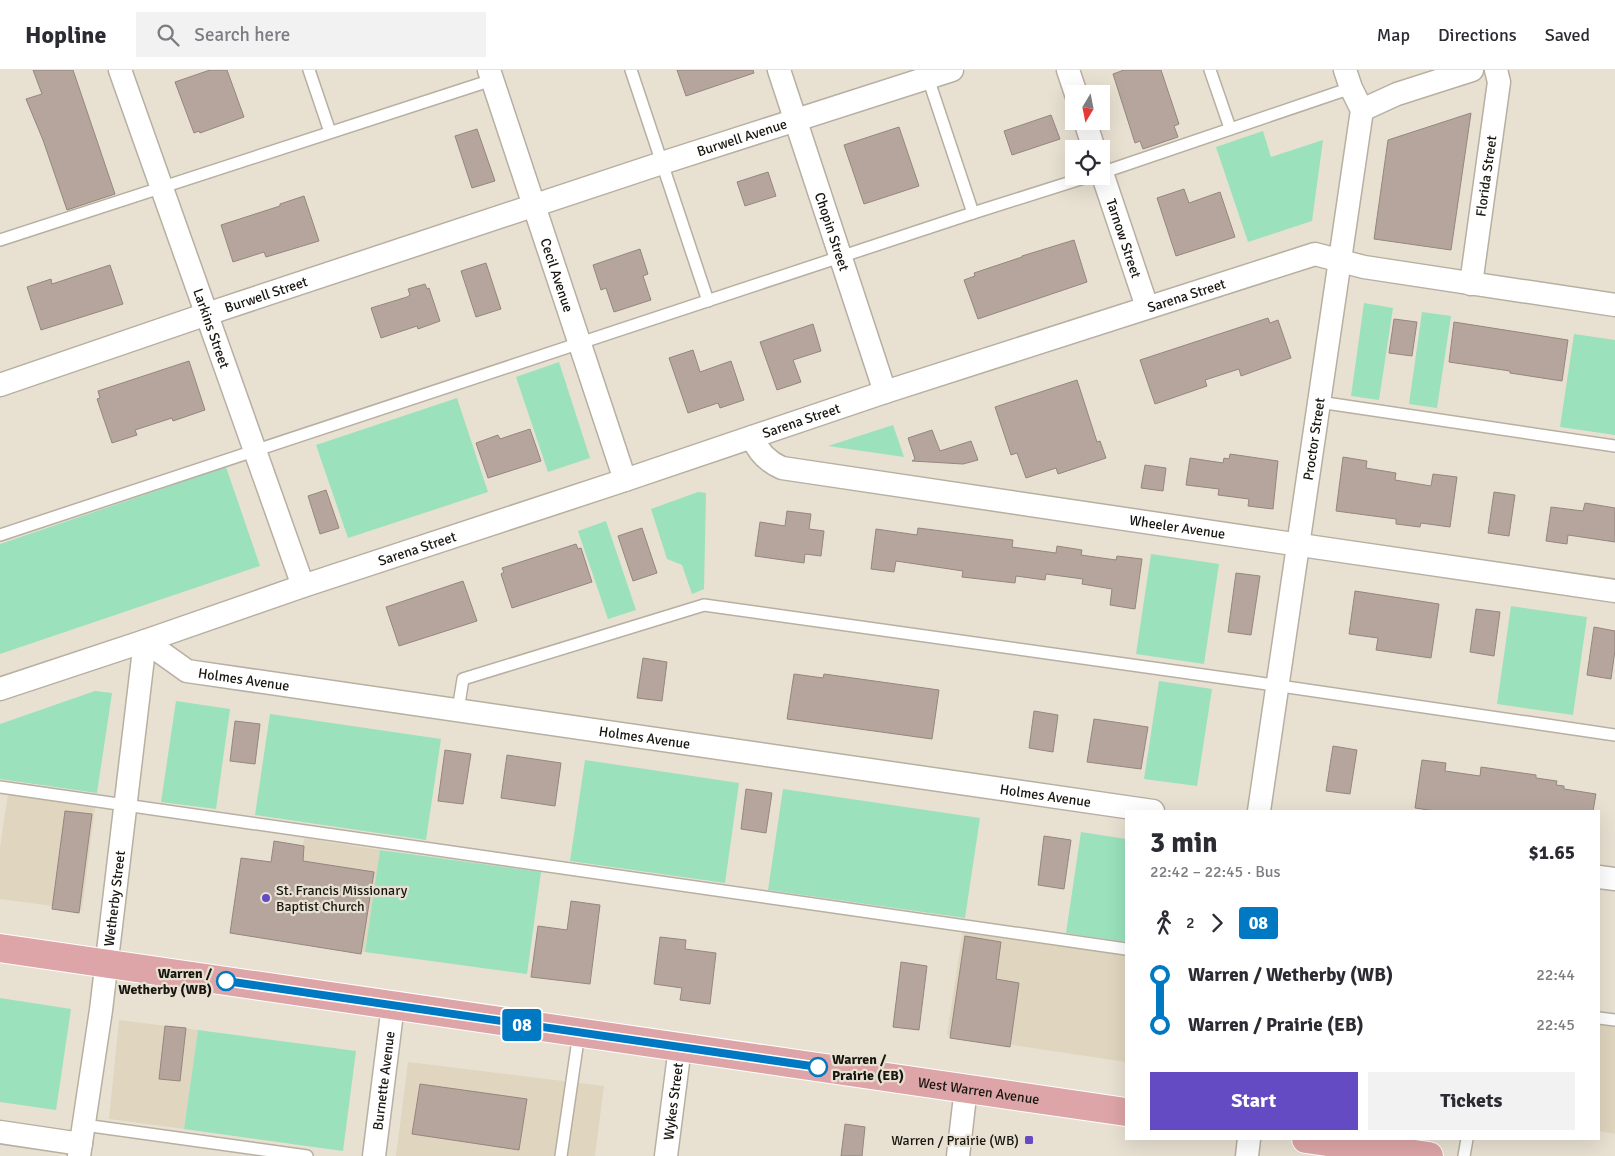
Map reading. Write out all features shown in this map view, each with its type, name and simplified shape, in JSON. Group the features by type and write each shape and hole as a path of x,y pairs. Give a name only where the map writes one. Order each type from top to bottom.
{"main road":[{"name":"West Warren Avenue","path":"0,948 1125,1112"},
{"path":"1313,1140 1429,1156"}],"street":[{"name":"Larkins Street","path":"120,70 303,586"},
{"name":"Chopin Street","path":"779,70 885,392"},
{"name":"Burwell Avenue","path":"534,206 796,121 927,74 952,70"},
{"path":"1068,70 1073,85"},
{"path":"1348,79 1362,110 1397,94 1472,70"},
{"name":"Florida Street","path":"1471,284 1499,82 1496,70"},
{"name":"Cecil Avenue","path":"490,75 625,480"},
{"name":"Proctor Street","path":"1259,810 1362,110"},
{"name":"Tarnow Street","path":"1103,185 1147,307"},
{"name":"Burwell Street","path":"0,384 534,206"},
{"name":"Sarena Street","path":"0,689 885,392 1315,254 1364,267 1615,305"},
{"name":"Wheeler Avenue","path":"752,437 756,448 772,464 782,468 1615,591"},
{"name":"Holmes Avenue","path":"146,641 187,671 1146,810"},
{"name":"Wetherby Street","path":"81,1141 107,964 146,641"},
{"path":"1600,876 1615,879"},
{"name":"Burnette Avenue","path":"374,1156 393,1005"},
{"name":"Wykes Street","path":"666,1156 680,1047"},
{"path":"958,1156 966,1088"},
{"path":"0,1133 81,1141"},
{"path":"1247,1156 1249,1140"}],"lane":[{"path":"309,70 330,132"},
{"path":"631,70 708,301"},
{"path":"1210,70 1230,128"},
{"path":"927,74 973,213"},
{"path":"0,240 330,132 490,75"},
{"path":"1110,169 1230,128 1348,79"},
{"path":"0,535 1065,184"},
{"path":"1319,402 1615,446"},
{"path":"458,710 463,679 704,605 1615,735"},
{"path":"0,787 1125,949"},
{"path":"1600,1018 1615,1020"},
{"path":"563,1156 579,1033"},
{"path":"1464,1156 1467,1140"},
{"path":"81,1141 307,1156"}],"shaded area":[{"path":"8,794 95,807 82,910 0,899 0,847"},
{"path":"304,838 380,850 365,952 289,941"},
{"path":"963,930 1125,954 1125,1062 947,1035"},
{"path":"119,1020 198,1030 184,1129 109,1119"},
{"path":"1600,1022 1615,1024 1615,1134 1600,1131"},
{"path":"408,1062 604,1086 595,1156 396,1156"}],"green space":[{"path":"1263,131 1271,157 1323,140 1312,221 1248,242 1216,147"},
{"path":"1364,303 1393,308 1379,400 1351,396"},
{"path":"1422,312 1451,316 1437,408 1409,404"},
{"path":"1574,334 1615,340 1615,435 1560,427"},
{"path":"559,362 590,458 548,472 516,377"},
{"path":"457,398 488,492 348,538 316,445"},
{"path":"893,425 904,457 828,446"},
{"path":"226,467 260,566 0,654 0,544"},
{"path":"698,492 706,493 704,589 692,594 682,565 667,559 651,509"},
{"path":"606,521 636,610 608,619 578,531"},
{"path":"1151,554 1219,564 1204,664 1136,654"},
{"path":"1511,606 1587,617 1573,715 1497,704"},
{"path":"1159,681 1212,689 1197,786 1144,779"},
{"path":"95,691 112,693 97,793 0,779 0,724"},
{"path":"176,701 230,709 216,809 161,802"},
{"path":"270,714 441,739 426,840 255,815"},
{"path":"585,760 739,783 725,883 570,861"},
{"path":"783,789 980,818 965,918 768,890"},
{"path":"1081,832 1125,839 1125,942 1066,933"},
{"path":"380,850 541,872 527,974 365,952"},
{"path":"0,998 71,1009 56,1110 0,1102"},
{"path":"198,1030 356,1051 343,1151 184,1129"}],"building":[{"path":"33,70 73,70 115,194 67,210 43,140 26,99 42,94"},
{"path":"210,70 227,70 244,117 200,133 199,131 194,133 175,82"},
{"path":"677,70 753,70 754,73 686,96"},
{"path":"1124,70 1161,70 1179,124 1174,126 1178,137 1143,149 1140,141 1135,143 1113,74"},
{"path":"1471,113 1451,250 1374,239 1388,140"},
{"path":"1051,115 1060,139 1012,155 1004,131"},
{"path":"899,127 919,186 864,204 844,145"},
{"path":"477,129 495,181 472,188 455,136"},
{"path":"768,172 776,196 745,206 737,182"},
{"path":"1184,189 1189,203 1220,192 1235,237 1176,256 1157,198"},
{"path":"304,196 319,241 266,257 264,252 233,262 221,225 280,206 280,204"},
{"path":"1074,240 1087,282 978,319 964,280 975,276 974,273"},
{"path":"640,249 648,274 643,276 651,300 614,312 606,288 601,290 593,265"},
{"path":"486,263 501,309 476,317 461,271"},
{"path":"110,265 123,304 41,330 27,287 51,279 52,284"},
{"path":"425,284 427,289 429,288 440,321 418,329 417,326 381,338 371,308 407,297 410,295 408,289"},
{"path":"1268,318 1270,323 1278,320 1291,358 1241,376 1239,369 1205,380 1207,386 1155,404 1140,360"},
{"path":"1394,319 1417,322 1412,356 1389,353"},
{"path":"1454,322 1568,340 1562,381 1449,362"},
{"path":"813,324 821,351 793,360 801,382 777,390 760,342"},
{"path":"693,350 700,372 731,361 744,400 720,408 718,403 688,413 669,358"},
{"path":"189,361 205,410 173,421 172,418 135,430 137,435 112,443 97,399 100,398 98,391"},
{"path":"1077,380 1097,442 1100,441 1106,458 1058,474 1056,468 1026,478 1017,453 1011,455 995,407"},
{"path":"530,429 541,461 488,478 476,443 498,435 500,439"},
{"path":"932,430 940,451 971,441 978,460 963,464 912,461 915,459 908,438"},
{"path":"1230,454 1278,461 1273,509 1248,506 1249,499 1218,495 1219,489 1186,485 1190,458 1223,463 1224,458 1229,459"},
{"path":"1343,457 1367,461 1366,468 1396,473 1395,480 1431,486 1433,474 1457,477 1450,527 1421,523 1420,527 1396,524 1396,519 1336,511"},
{"path":"1145,465 1166,468 1163,491 1141,488"},
{"path":"326,490 339,528 320,534 308,496"},
{"path":"1494,492 1515,495 1509,536 1488,533"},
{"path":"1585,503 1615,508 1615,542 1568,535 1567,544 1546,541 1551,507 1583,511"},
{"path":"787,511 811,514 809,529 824,531 821,556 805,554 804,563 755,556 760,522 785,526"},
{"path":"642,528 657,573 633,581 618,536"},
{"path":"918,528 1013,540 1012,547 1056,553 1057,546 1082,550 1081,555 1116,560 1117,556 1142,559 1135,609 1110,605 1112,589 1082,584 1083,579 1046,574 1045,580 1016,576 1015,583 962,577 963,571 896,561 894,572 871,569 876,529 917,535"},
{"path":"576,544 578,549 581,548 592,582 512,608 501,574 504,572 502,568"},
{"path":"1236,573 1260,576 1251,635 1228,632"},
{"path":"463,581 477,621 399,646 386,607"},
{"path":"1355,591 1439,604 1431,658 1376,650 1378,638 1349,634"},
{"path":"1476,609 1500,612 1494,656 1470,652"},
{"path":"1594,627 1615,631 1615,650 1611,679 1587,675"},
{"path":"643,658 667,662 662,701 637,698"},
{"path":"794,674 823,678 824,674 939,690 932,739 787,719"},
{"path":"1034,711 1058,715 1053,752 1029,748"},
{"path":"1094,719 1148,727 1141,769 1087,762"},
{"path":"235,721 260,724 255,764 230,761"},
{"path":"1333,746 1357,750 1350,794 1326,791"},
{"path":"445,750 471,754 463,804 438,801"},
{"path":"507,755 561,763 555,806 501,798"},
{"path":"1422,760 1446,763 1445,771 1480,776 1481,767 1536,775 1536,778 1557,781 1556,785 1564,786 1564,789 1596,794 1593,810 1428,810 1415,808"},
{"path":"746,789 772,793 766,833 741,829"},
{"path":"65,811 92,814 79,913 52,909"},
{"path":"1044,836 1071,840 1064,889 1038,885"},
{"path":"274,841 304,846 303,861 374,872 361,954 230,933 241,858 271,862"},
{"path":"571,901 600,905 590,984 531,977 538,926 567,930"},
{"path":"965,936 1001,942 996,979 1019,983 1010,1047 950,1038"},
{"path":"660,937 686,940 685,949 716,953 710,1004 680,1000 682,988 654,984"},
{"path":"901,962 927,966 919,1030 893,1027"},
{"path":"165,1026 186,1028 180,1081 159,1079"},
{"path":"420,1084 527,1099 519,1150 412,1134"},
{"path":"845,1124 865,1127 862,1156 841,1156"}],"bus line":[{"name":"08","path":"226,981 818,1067"}],"place":[{"name":"St. Francis Missionary Baptist Church","path":"266,898"},
{"name":"Warren / Wetherby (WB)","path":"226,981"},
{"name":"Warren / Prairie (EB)","path":"818,1067"},
{"name":"Warren / Prairie (WB)","path":"1029,1140"}]}
